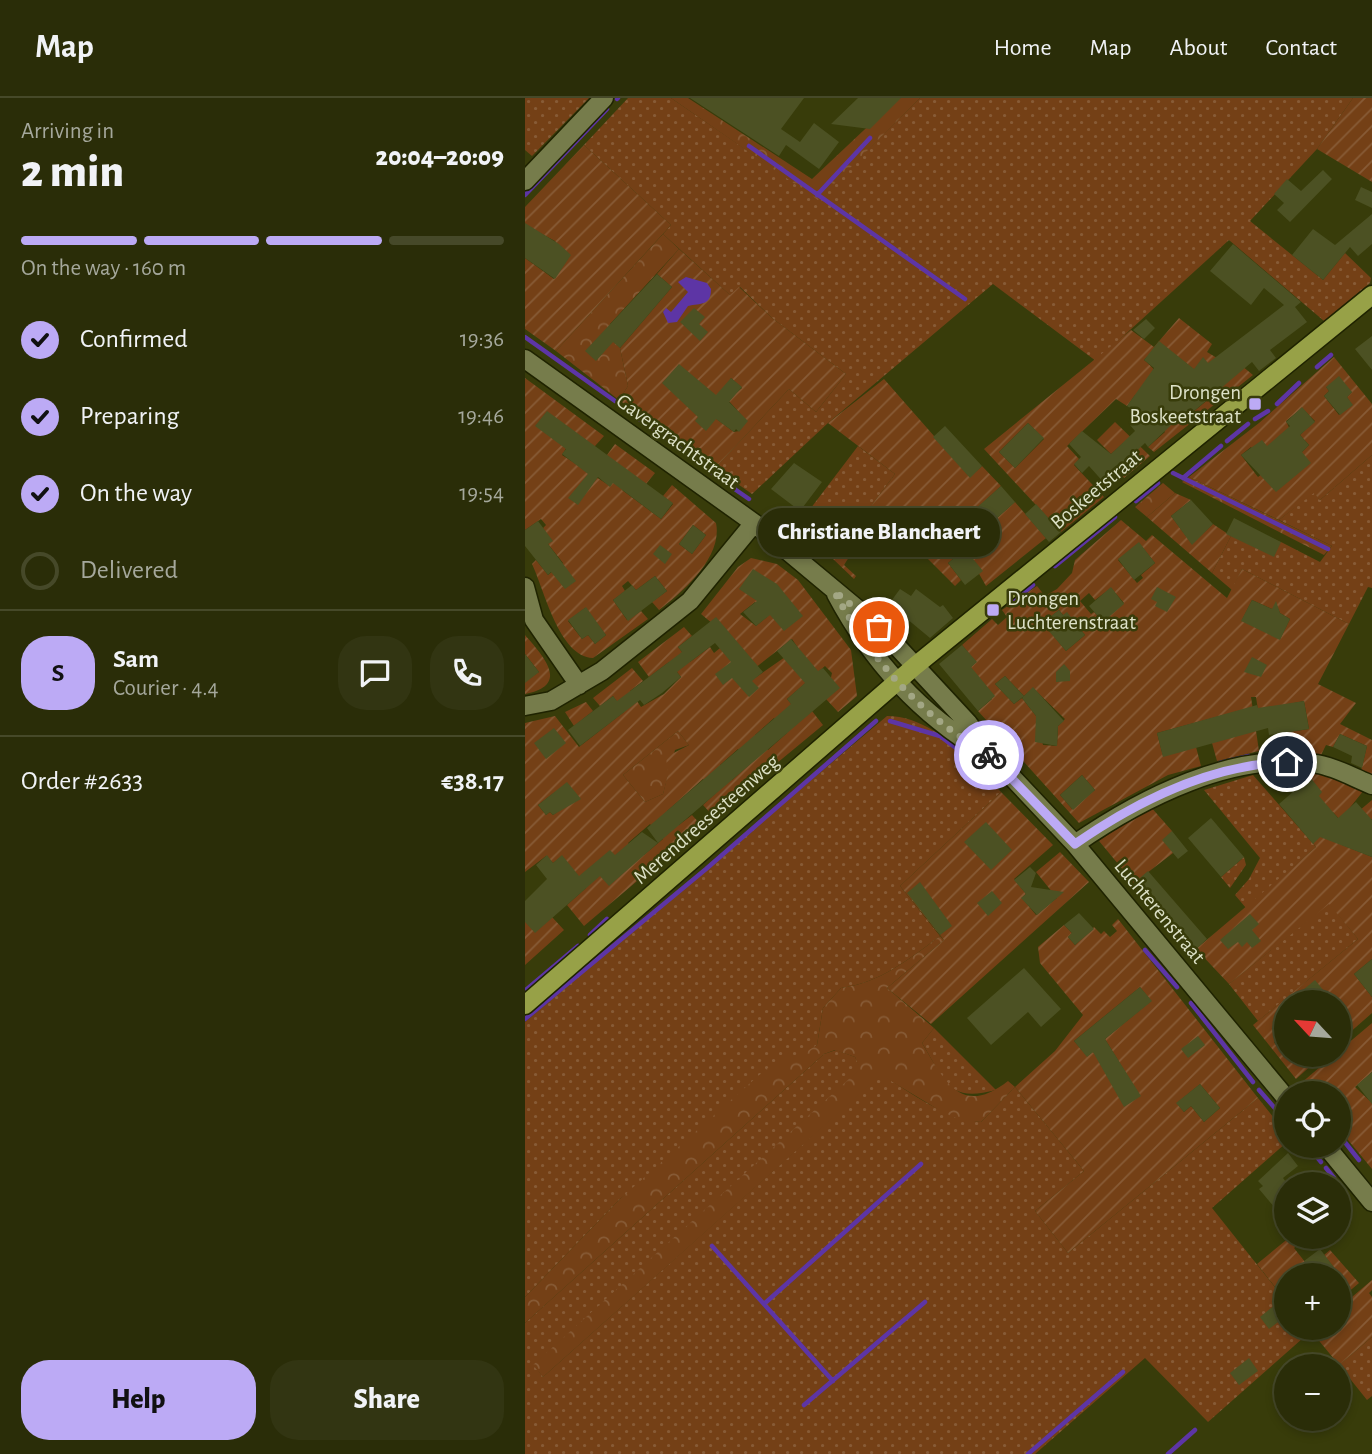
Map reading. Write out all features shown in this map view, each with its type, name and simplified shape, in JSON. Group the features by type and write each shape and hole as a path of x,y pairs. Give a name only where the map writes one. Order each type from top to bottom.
{"main road":[{"name":"Boskeetstraat","path":"915,666 1372,295"},
{"name":"Merendreesesteenweg","path":"525,1005 915,666"}],"street":[{"path":"525,181 604,98"},
{"name":"Gavergrachtstraat","path":"525,359 754,523 879,627 915,666"},
{"path":"525,706 551,701 602,671 690,601 754,523"},
{"path":"525,587 530,618 579,685"},
{"name":"Gavergrachtstraat","path":"834,591 873,656 898,682"},
{"name":"Luchterenstraat","path":"915,666 968,723 994,758 1075,844 1274,1084"},
{"name":"Luchterenstraat","path":"898,682 933,718 994,758"},
{"path":"1075,844 1111,819 1159,794 1252,763 1313,763 1372,785"},
{"path":"1336,1158 1372,1202"}],"green space":[{"path":"525,98 589,98 532,156 525,150"},
{"path":"628,98 671,98 818,199 920,98 1353,98 1317,149 1250,221 1323,280 1345,253 1371,278 1370,283 1324,321 1229,240 1096,361 993,284 828,423 752,494 715,468 789,389 816,412 846,374 772,318 740,287 731,296 663,234 671,225 584,145"},
{"path":"671,98 688,98 812,179 898,98 920,98 818,200"},
{"path":"1353,98 1372,98 1372,182 1317,149"},
{"path":"584,145 671,225 556,351 525,329 525,258 554,279 560,248 555,241 525,225 525,207"},
{"path":"663,234 679,249 610,324 620,348 628,386 619,400 556,351"},
{"path":"679,249 730,295 739,287 772,318 846,374 816,412 789,389 715,468 619,400 628,386 620,348 672,287 657,274","holes":["731,378 742,388 728,400 745,419 739,431 734,432 715,418 706,430"]},
{"path":"1179,318 1212,344 1207,352 1222,361 1196,371 1160,343 1144,360 1162,380 1187,417 1210,398 1215,404 1154,452 1148,447 1165,432 1135,395 1127,406 1116,399 1067,446 1079,459 1074,465 1104,497 1061,532 984,449 1131,330 1154,347","holes":["1028,423 1044,439 1015,468 999,452"]},
{"path":"1334,357 1372,404 1372,455 1320,500 1314,493 1279,520 1189,477 1259,423","holes":["1326,387 1352,392 1347,397 1352,405 1339,415 1324,396 1329,391","1302,408 1315,421 1300,435 1309,445 1301,453 1286,421","1251,447 1267,470 1258,477 1241,455"]},
{"path":"1242,366 1253,375 1223,399 1217,391"},
{"path":"525,378 604,436 595,446 568,445 562,455 610,486 607,455 615,444 655,473 646,484 622,490 661,519 673,504 663,496 672,485 716,523 717,536 699,573 659,610 652,602 667,591 655,576 636,590 628,581 622,586 625,591 613,600 627,620 641,611 648,619 593,658 581,655 562,634 532,564 536,560 548,575 563,563 548,544 543,528 546,525 541,519 525,530","holes":["693,525 706,535 692,554 679,544","585,608 606,635 595,644 588,635 582,639 568,621"]},
{"path":"884,379 970,477 982,466 1001,486 964,520 977,536 1015,502 1046,538 986,586 965,549 948,563 961,580 955,586 928,559 903,544 913,532 905,526 900,532 877,515 847,549 851,554 844,565 856,576 854,579 832,558 895,474 828,423"},
{"path":"1115,422 1150,456 1124,478 1120,474 1131,463 1128,460 1134,454 1123,443 1111,454 1097,440"},
{"path":"858,446 895,474 832,558 795,529"},
{"path":"1372,455 1372,588 1368,587 1349,624 1242,569 1232,590 1212,573 1231,536 1281,542 1320,562 1332,546 1279,520 1314,492 1320,500"},
{"path":"1189,477 1332,546 1324,555 1182,482"},
{"path":"1163,483 1175,493 1147,517 1135,507"},
{"path":"1175,493 1191,500 1171,516 1192,544 1213,524 1231,536 1212,573 1147,517"},
{"path":"1121,520 1146,541 1152,535 1227,598 1242,569 1349,624 1318,684 1356,703 1340,724 1372,740 1372,774 1361,771 1367,746 1340,734 1333,747 1326,745 1321,755 1285,749 1283,733 1309,729 1304,701 1258,710 1256,697 1251,697 1259,751 1217,761 1212,743 1242,710 1157,733 1163,756 1196,747 1201,766 1168,775 1079,823 978,711 992,699 977,681 971,667 976,662 962,645 992,619 998,625 1007,617 1002,610 1037,586 1045,596 1057,589 1072,573 1075,560","holes":["1139,543 1155,563 1141,575 1143,578 1137,583 1118,560","1111,588 1124,603 1103,621 1094,612 1091,614 1080,601 1089,593 1095,600","1252,600 1272,609 1277,606 1280,613 1290,619 1280,639 1242,620","1059,610 1068,621 1072,619 1085,635 1066,651 1043,623","1005,676 1024,696 1033,688 1065,719 1058,726 1057,746 1043,745 1036,716 1022,698 1014,704 995,684","1082,775 1095,790 1072,809 1060,795"]},
{"path":"751,558 777,564 798,580 851,650 857,696 838,712 826,699 832,673 825,666 787,699 803,718 812,711 823,725 713,816 703,805 716,793 703,779 667,811 679,825 692,815 702,826 584,926 567,905 586,888 562,856 553,863 546,856 525,872 525,723 555,716 579,747 624,712 613,696 600,706 593,698 632,668 643,681 630,691 641,707 664,694 681,677 669,662 649,677 638,662 684,627 692,636 678,647 690,662 710,647 714,653 731,639 701,614 738,567","holes":["755,602 767,617 756,626 740,614","792,639 798,648 755,678 750,672","774,718 787,733 768,750 755,735","678,731 689,745 666,757 668,774 663,794 645,802 623,775","738,749 751,763 732,780 720,765","555,792 566,806 553,815 550,812 546,815 538,805","650,824 663,839 644,855 637,854 628,843"]},
{"path":"525,635 545,661 550,677 547,684 539,690 525,694 525,681 539,672 525,654"},
{"path":"586,702 593,711 574,726 565,712"},
{"path":"887,716 920,724 950,742 1001,792 900,886 940,936 881,975 841,988 823,1008 817,1045 620,1199 525,1297 525,1022"},
{"path":"678,731 689,745 675,750 663,794 645,802 623,775"},
{"path":"1278,770 1311,771 1364,790 1348,810 1353,816 1372,800 1372,819 1342,845 1372,857 1372,959 1354,974 1372,997 1372,1013 1351,1031 1351,990 1296,990 1358,939 1329,904 1229,984 1196,949 1316,847 1313,843 1339,819 1333,812 1327,818 1309,778 1295,790"},
{"path":"1253,775 1316,847 1246,908 1235,895 1249,879 1260,858 1204,790"},
{"path":"1001,792 1053,845 1014,879 1026,894 1022,898 1036,915 1057,898 1036,872 1060,852 1089,882 931,1024 887,988 944,940 900,886"},
{"path":"1150,806 1172,831 1173,853 1134,883 1099,841"},
{"path":"1244,857 1246,865 1230,888 1221,877"},
{"path":"1329,903 1358,939 1296,990 1274,990 1274,1008 1258,1021 1229,984"},
{"path":"552,917 564,930 525,965 525,922"},
{"path":"1118,919 1258,1098 1068,1253 1035,1211 1084,1171 1015,1087 1055,1051 1083,1015 1040,963 1038,947 1064,925 1072,933 1068,937 1075,945 1094,927 1101,934 1104,931 1110,937 1117,931 1112,925","holes":["1140,987 1151,1001 1105,1039 1140,1096 1093,1052 1087,1056 1074,1041","1200,1084 1220,1108 1204,1122 1191,1106 1184,1112 1177,1103"]},
{"path":"940,936 944,940 887,988 934,1028 922,1043 938,1070 956,1090 966,1095 978,1096 992,1092 1008,1081 1015,1087 981,1122 960,1120 881,1075 543,1377 533,1365 860,1069 855,1057 835,1050 824,1054 525,1323 525,1297 620,1199 758,1076 782,1057 798,1057 817,1045 823,1008 841,988 881,975"},
{"path":"1274,1008 1274,1051 1253,1025"},
{"path":"1372,1023 1372,1072 1355,1087 1372,1103 1372,1169 1351,1144 1351,1081 1304,1081 1319,1068 1351,1068 1351,1041"},
{"path":"934,1028 996,1090 979,1093 957,1091 942,1078 922,1043"},
{"path":"836,1050 855,1057 861,1069 534,1365 543,1377 881,1074 941,1110 967,1120 981,1122 1015,1087 1084,1171 1035,1211 1068,1253 1258,1098 1274,1118 1274,1154 1212,1208 1274,1286 1274,1340 1301,1340 1285,1354 1274,1354 1274,1364 1208,1422 1145,1358 1035,1454 525,1454 525,1323 824,1054"},
{"path":"1287,1068 1308,1068 1296,1079"},
{"path":"1275,1249 1295,1249 1306,1263 1274,1263 1274,1286 1257,1264"},
{"path":"1330,1250 1341,1263 1330,1263 1324,1255"},
{"path":"1351,1274 1359,1283 1351,1290"},
{"path":"1372,1280 1372,1290 1369,1293 1372,1297 1372,1337 1351,1355 1330,1354 1318,1340 1351,1340 1351,1298"},
{"path":"1372,1337 1372,1396 1367,1400 1351,1380 1351,1355"}],"shaded area":[{"path":"686,277 707,283 711,294 704,303 688,306 677,322 668,323 663,312 666,308 671,312 688,292 678,282"}],"building":[{"path":"690,98 804,98 781,129 800,142 814,123 839,142 819,169 786,145 779,156"},
{"path":"858,98 901,98 870,129 831,124"},
{"path":"1323,170 1332,179 1290,222 1277,210 1284,203 1274,194 1287,179 1301,191"},
{"path":"1361,187 1372,192 1372,208 1355,200"},
{"path":"1372,214 1372,244 1358,256 1350,247 1323,280 1292,255 1313,229 1335,245"},
{"path":"525,223 559,244 571,255 555,279 525,258"},
{"path":"1233,244 1301,302 1295,307 1307,322 1270,350 1276,358 1259,371 1252,362 1187,417 1184,413 1148,447 1145,443 1128,459 1131,463 1106,485 1089,466 1082,473 1074,464 1081,457 1069,444 1082,431 1111,454 1135,431 1130,425 1142,416 1127,406 1154,368 1144,360 1159,341 1194,369 1203,357 1208,363 1284,305 1264,288 1251,305 1210,271"},
{"path":"657,274 672,287 620,348 613,342 596,361 585,351"},
{"path":"694,308 705,317 699,324 708,332 700,341 680,322"},
{"path":"1146,319 1155,328 1144,339 1133,330"},
{"path":"1372,336 1372,370 1355,349"},
{"path":"679,364 716,395 731,378 742,387 729,402 748,421 739,432 736,429 734,432 716,419 706,431 695,421 698,417 662,383"},
{"path":"1339,376 1352,392 1347,397 1353,405 1340,415 1324,396 1329,391 1326,387"},
{"path":"1302,407 1315,422 1300,435 1309,445 1302,452 1311,463 1276,492 1241,455 1262,440 1267,446 1290,426 1286,422"},
{"path":"547,411 673,503 661,519 613,483 610,487 598,477 578,505 568,498 588,474 562,454 566,449 535,426"},
{"path":"1028,423 1044,438 1015,468 999,452"},
{"path":"945,426 982,466 970,478 933,437"},
{"path":"794,463 822,482 800,511 771,489"},
{"path":"1001,486 1015,502 977,536 963,520"},
{"path":"1191,500 1213,524 1192,545 1171,516"},
{"path":"1036,504 1061,532 1049,542 1025,514"},
{"path":"1234,518 1281,542 1274,557 1226,534"},
{"path":"874,519 884,526 879,532 894,544 884,557 869,546 860,559 847,549"},
{"path":"538,521 553,541 548,544 576,581 565,589 551,572 548,575 525,546 525,530"},
{"path":"693,525 706,535 692,554 679,544"},
{"path":"1139,542 1155,563 1134,580 1118,559"},
{"path":"660,545 672,554 665,564 653,554"},
{"path":"965,549 983,571 965,585 948,563"},
{"path":"753,569 777,584 803,616 784,631 770,615 756,626 743,612 757,601 739,589"},
{"path":"655,576 667,591 628,621 613,600 632,585 636,590"},
{"path":"1111,587 1124,604 1103,622 1089,606"},
{"path":"1157,587 1176,597 1167,612 1155,606 1157,602 1151,599"},
{"path":"900,589 911,596 916,589 940,607 943,605 953,618 930,638 889,604"},
{"path":"1252,600 1272,609 1276,601 1280,613 1290,619 1280,640 1241,621"},
{"path":"586,607 606,635 595,644 588,635 582,639 568,620"},
{"path":"1059,610 1063,615 1067,612 1085,635 1066,651 1042,623"},
{"path":"716,617 763,672 752,681 759,688 749,697 732,678 723,685 715,674 731,662 715,643 677,672 681,677 662,693 644,705 640,700 580,746 568,730 613,696 617,701 682,652 678,647"},
{"path":"791,639 818,671 823,668 840,688 658,843 647,828 791,704 787,699 805,683 777,651"},
{"path":"962,645 977,662 971,667 995,696 978,711 939,664"},
{"path":"525,654 539,672 525,683"},
{"path":"1252,657 1267,665 1261,677 1244,672"},
{"path":"1064,664 1070,671 1070,681 1056,682 1056,672"},
{"path":"1005,676 1024,696 1014,704 995,684"},
{"path":"1033,687 1064,721 1058,726 1057,746 1035,742 1036,716 1022,698"},
{"path":"1304,701 1309,729 1269,735 1268,728 1163,757 1157,733 1257,705 1258,708"},
{"path":"554,728 566,743 546,759 534,743"},
{"path":"1340,734 1367,746 1362,768 1351,763 1352,756 1333,747"},
{"path":"1082,775 1095,790 1073,810 1060,795"},
{"path":"1310,777 1322,792 1319,796 1338,818 1356,802 1372,820 1372,857 1320,837 1313,844 1279,804"},
{"path":"567,782 581,799 553,815 550,812 546,815 538,805"},
{"path":"1211,818 1244,857 1221,877 1188,838"},
{"path":"986,822 1012,850 991,870 964,842"},
{"path":"1172,831 1188,851 1178,859 1162,840"},
{"path":"642,832 658,843 609,886 600,876 535,933 525,922 525,901 547,879 536,865 547,855 553,863 562,855 579,876 610,850 615,855"},
{"path":"1030,867 1036,873 1031,887 1064,892 1037,915 1021,898 1026,894 1014,880"},
{"path":"1148,871 1207,939 1193,952 1134,883"},
{"path":"920,882 952,926 940,935 907,893"},
{"path":"992,891 1002,903 988,916 977,903"},
{"path":"1079,913 1094,929 1075,945 1068,937 1072,933 1064,925"},
{"path":"1250,914 1259,924 1252,930 1261,941 1252,948 1247,942 1242,947 1238,942 1228,949 1220,940"},
{"path":"1372,959 1372,997 1354,974"},
{"path":"1024,968 1061,1009 1041,1027 1028,1012 991,1045 967,1018"},
{"path":"1315,980 1323,990 1303,990"},
{"path":"1140,987 1152,1001 1105,1039 1141,1096 1124,1107 1093,1052 1087,1057 1074,1041"},
{"path":"1198,1036 1205,1045 1188,1058 1181,1049"},
{"path":"1372,1072 1372,1104 1357,1085"},
{"path":"1200,1084 1220,1108 1204,1122 1191,1106 1184,1112 1176,1103"},
{"path":"1283,1158 1292,1158 1298,1166 1290,1172 1274,1172 1274,1207 1259,1189 1263,1186 1258,1181"},
{"path":"1320,1249 1331,1263 1306,1263 1304,1261"},
{"path":"1274,1306 1274,1325 1269,1329 1260,1317"},
{"path":"1249,1358 1258,1371 1239,1385 1230,1373"}],"waterway":[{"path":"525,195 607,109"},
{"path":"817,195 870,138"},
{"path":"749,146 965,299"},
{"path":"525,337 615,401"},
{"path":"1317,367 1331,355"},
{"path":"1277,404 1299,383"},
{"path":"1255,419 1268,411"},
{"path":"639,419 694,459"},
{"path":"1227,441 1248,424"},
{"path":"1183,478 1221,446"},
{"path":"706,469 714,474"},
{"path":"1173,473 1328,549"},
{"path":"723,481 749,499"},
{"path":"1136,501 1158,483"},
{"path":"1055,566 1115,517"},
{"path":"1012,602 1033,585"},
{"path":"525,1019 706,869 876,721"},
{"path":"890,721 940,736 985,770"},
{"path":"1287,750 1294,750"},
{"path":"1220,763 1249,756"},
{"path":"590,935 607,919"},
{"path":"527,989 578,946"},
{"path":"1145,950 1177,987"},
{"path":"1191,1003 1253,1082"},
{"path":"1259,1090 1274,1107"},
{"path":"1351,1150 1359,1160"},
{"path":"1318,1158 1321,1162"},
{"path":"764,1304 921,1164"},
{"path":"1326,1168 1329,1172"},
{"path":"712,1246 833,1381"},
{"path":"804,1405 925,1302"},
{"path":"1028,1454 1123,1372"},
{"path":"1168,1454 1195,1430"}],"way so far":[{"path":"879,627 834,591 873,656 933,718 989,755"}],"place":[{"name":"Drongen Boskeetstraat","path":"1255,404"},
{"name":"Drongen Luchterenstraat","path":"993,610"},
{"name":"Christiane Blanchaert","path":"879,627"}],"route":[{"path":"989,755 1075,844 1111,819 1159,794 1252,763 1287,762"}]}
